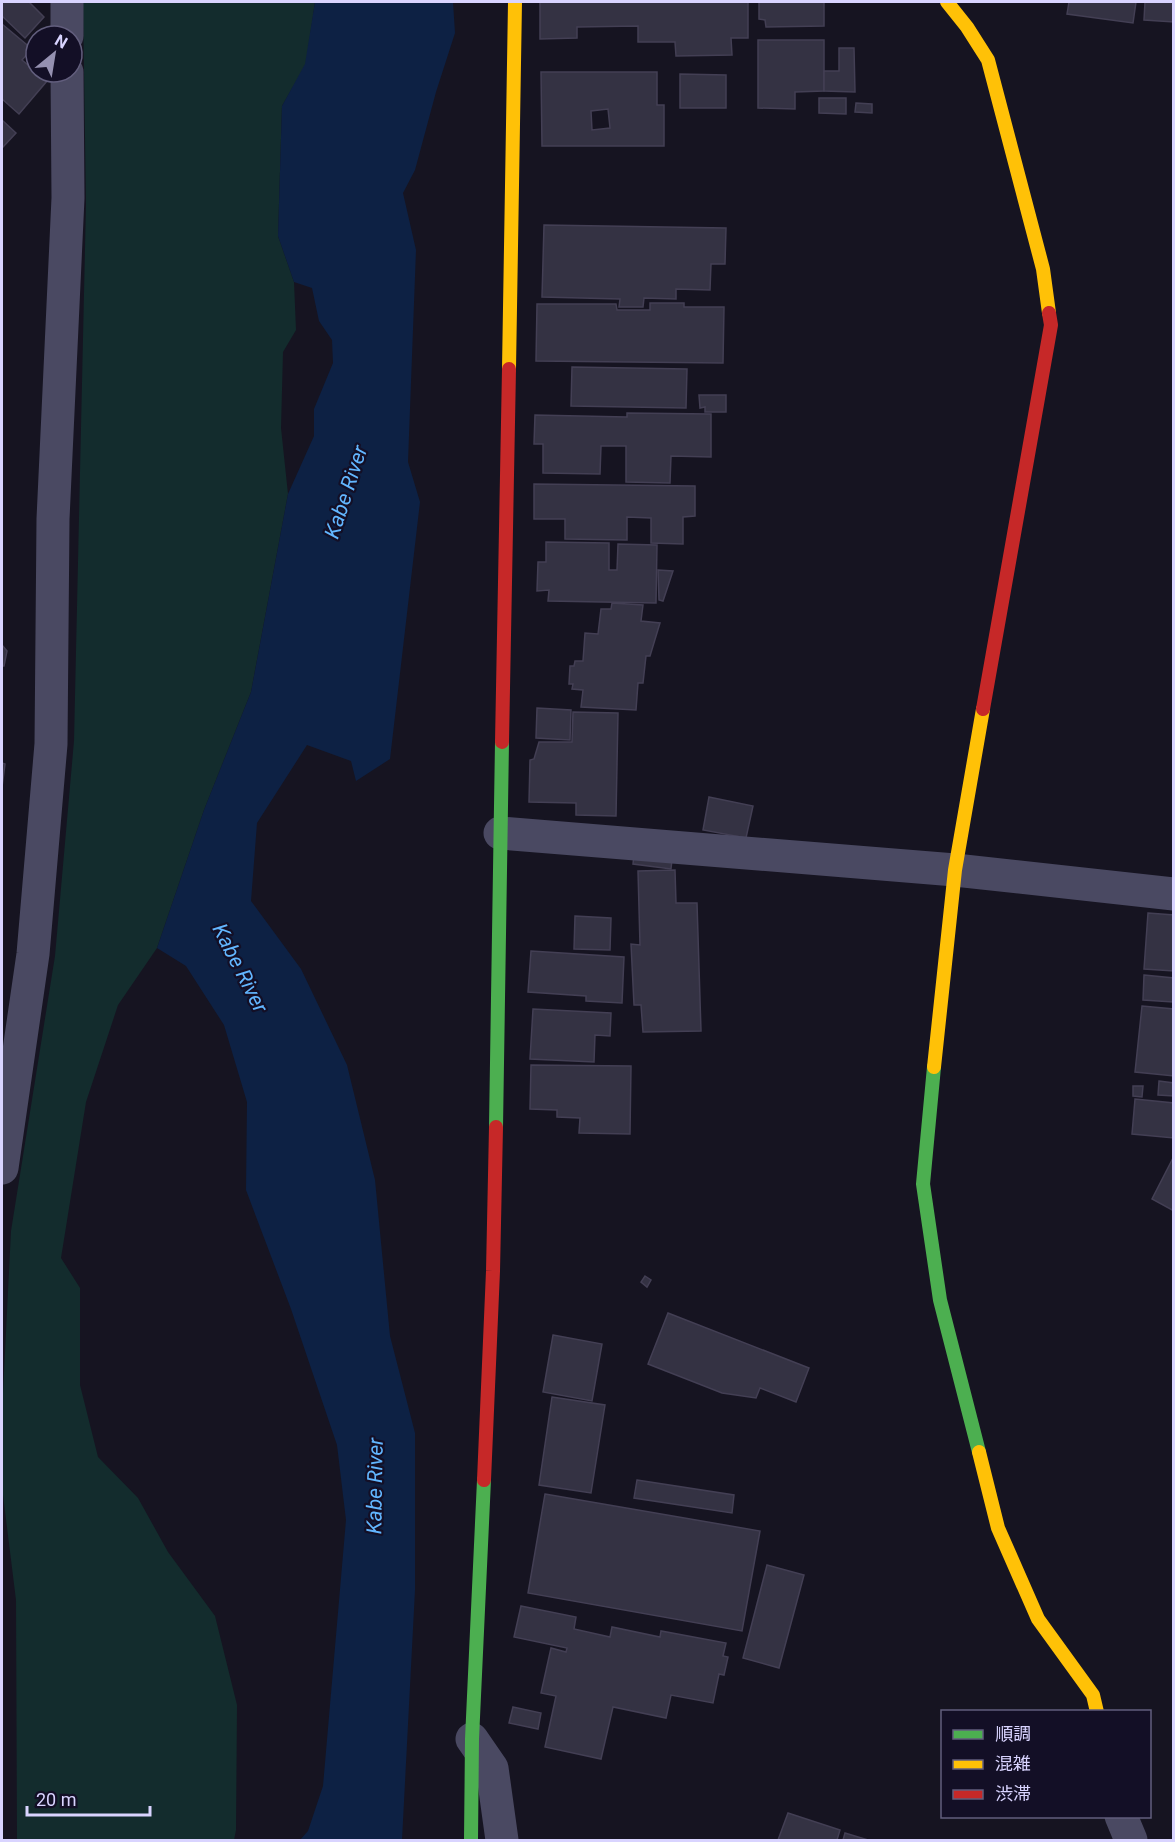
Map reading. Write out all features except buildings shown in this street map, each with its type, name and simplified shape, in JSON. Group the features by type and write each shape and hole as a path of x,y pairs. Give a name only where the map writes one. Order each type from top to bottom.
{"street":[{"path":"67,2 67,24"},
{"path":"471,1840 472,1739 493,1271 515,2"},
{"path":"947,2 967,27 988,60 1043,269 1051,326 955,870 923,1184 940,1300 998,1528 1038,1619 1093,1695 1097,1710"},
{"path":"2,1168 33,954 51,744 53,519 68,198 67,84"},
{"path":"500,833 955,870 1173,894"},
{"path":"472,1739 492,1768 502,1840"},
{"path":"1122,1818 1131,1840"}],"green space":[{"path":"83,2 315,2 306,64 282,106 278,236 294,282 296,330 283,352 281,428 288,494 251,692 204,810 157,948 118,1005 86,1102 61,1258 80,1288 80,1385 98,1457 138,1498 168,1552 215,1616 237,1705 234,1840 17,1840 16,1600 2,1487 2,1413 11,1231 55,956 74,741 86,204"}],"water":[{"name":"Kabe River","path":"315,2 453,2 455,33 415,170 403,193 416,250 408,462 420,502 390,759 356,781 351,761 307,745 257,823 251,901 301,969 347,1065 375,1180 390,1336 415,1433 415,1590 402,1840 300,1840 308,1831 323,1786 346,1520 337,1445 291,1309 246,1190 247,1102 224,1025 186,966 157,948 204,810 251,692 288,494 314,436 314,409 333,363 332,340 319,321 312,288 294,282 278,236 282,106 305,64"}],"traffic: fast":[{"path":"496,1127 502,742"},
{"path":"934,1067 923,1184 940,1300 979,1452"},
{"path":"471,1840 472,1739 484,1480"}],"traffic: slow":[{"path":"509,369 515,2"},
{"path":"947,2 967,27 988,60 1043,269 1049,313"},
{"path":"934,1067 955,870 983,709"},
{"path":"979,1452 998,1528 1038,1619 1093,1695 1097,1710"}],"traffic: jam":[{"path":"983,709 1051,325 1049,313"},
{"path":"502,742 509,369"},
{"path":"484,1480 493,1271 496,1127"}]}
